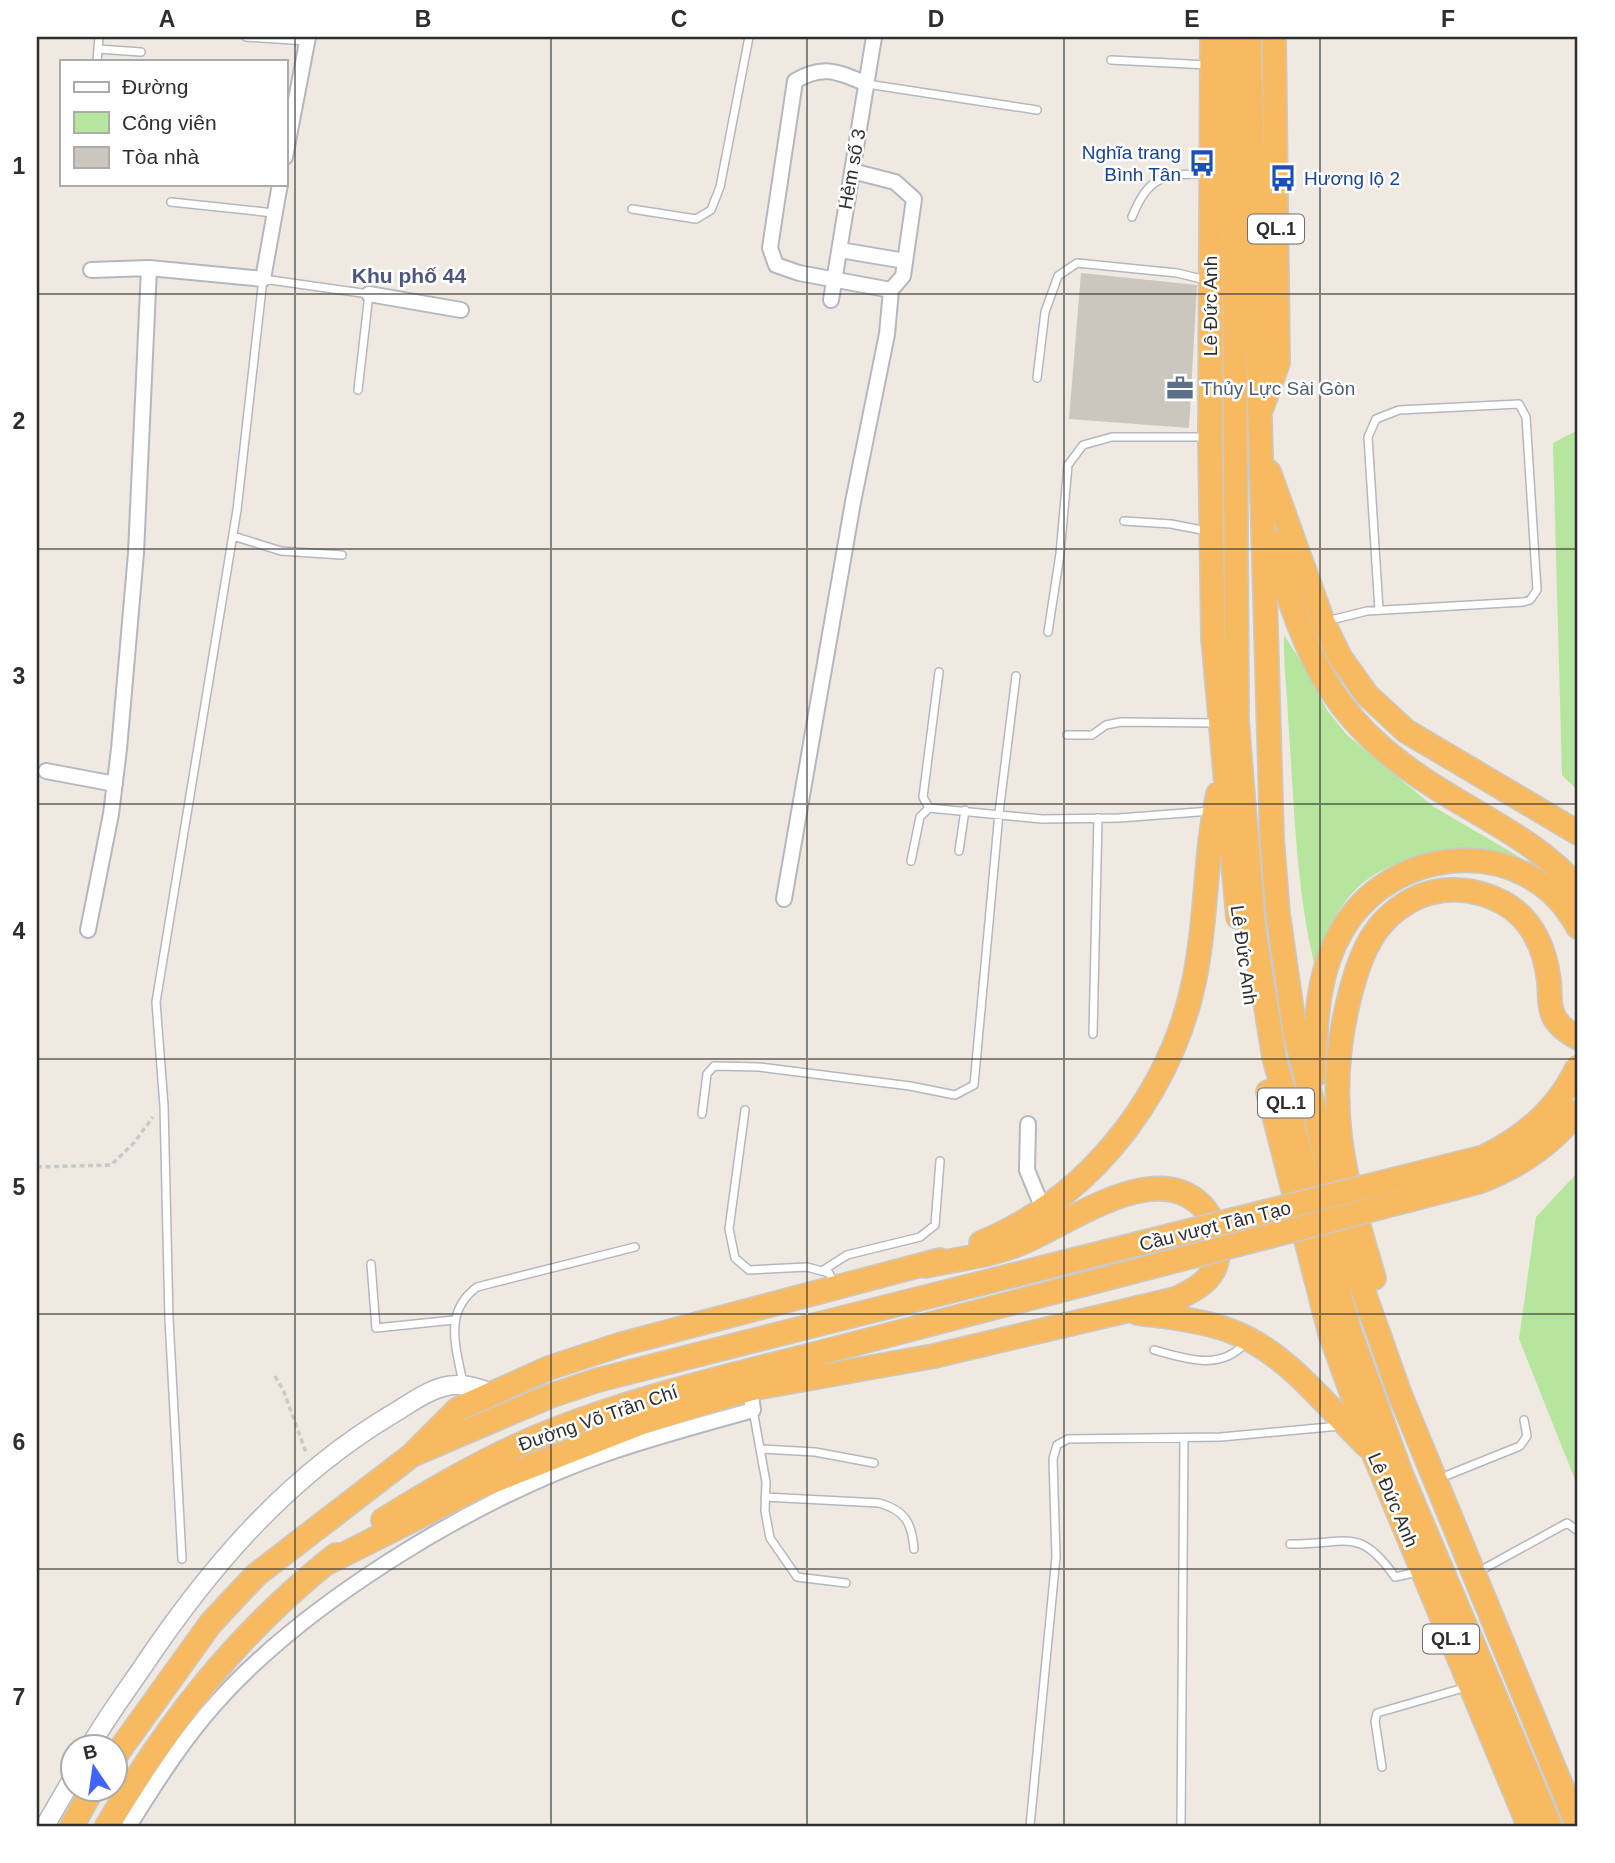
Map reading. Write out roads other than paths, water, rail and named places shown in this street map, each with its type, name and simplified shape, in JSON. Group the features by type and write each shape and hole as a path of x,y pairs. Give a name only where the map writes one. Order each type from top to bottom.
{"highway":[{"name":"Lê Đức Anh","path":"1212,37 1212,532 1217,680 1229,723"},
{"name":"Lê Đức Anh","path":"1230,37 1237,695 1229,723 1228,810 1230,859 1258,1052 1285,1171 1329,1333 1373,1452 1529,1826"},
{"name":"Lê Đức Anh","path":"1249,37 1272,839 1286,971 1311,1102 1349,1251 1578,1826"},
{"name":"Lê Đức Anh","path":"1273,37 1278,363 1259,428 1323,622 1351,674 1393,721 1452,761 1541,808 1578,833"},
{"path":"1264,512 1301,630 1328,688 1369,738 1419,777 1530,846 1578,888"},
{"path":"1217,680 1237,695"},
{"path":"925,1266 1002,1235 1065,1192 1112,1148 1157,1081 1174,1049 1198,961 1228,810 1224,770 1229,723"},
{"name":"Lê Đức Anh","path":"1228,810 1254,932 1274,1057 1349,1331 1401,1474 1550,1826"},
{"path":"1311,1102 1322,989 1332,951 1341,932 1363,901 1381,885 1408,871 1453,860 1470,860 1504,867 1551,892 1578,927"},
{"path":"1358,965 1367,921 1381,900 1408,871"},
{"name":"Lê Đức Anh","path":"1578,1038 1558,1023 1552,1012 1542,949 1529,925 1506,904 1478,892 1432,892 1402,906 1375,931 1358,965 1339,1049 1335,1081 1336,1116 1348,1184 1408,1395 1448,1475 1578,1787"},
{"name":"Cầu vượt Tân Tạo","path":"815,1325 1464,1163 1501,1149 1534,1126 1561,1097 1578,1066"},
{"name":"Đường Võ Trần Chí","path":"107,1826 190,1698 247,1633 323,1564 378,1523 428,1492 522,1443 617,1408 1478,1182 1529,1158 1557,1136 1578,1111"},
{"path":"323,1564 521,1468 643,1422 752,1400 1177,1299 1198,1288 1214,1269 1216,1234 1207,1211 1190,1196 1169,1189 1138,1191 1100,1205 1017,1245 925,1266 829,1280 601,1351 490,1393 458,1409 412,1455"},
{"path":"1128,1311 1202,1324 1248,1339 1288,1366 1373,1452"},
{"name":"Đường Võ Trần Chí","path":"130,1736 211,1623 256,1575 412,1455 538,1401 598,1380 815,1325"},
{"path":"72,1826 84,1804"}],"street":[{"name":"Hẻm số 3","path":"831,300 874,37"},
{"path":"287,146 307,39"},
{"path":"867,84 838,71 812,71 795,81 770,248 776,265 799,274 891,290"},
{"path":"784,899 853,502 887,334 891,290 903,276 914,199 895,182 852,171"},
{"path":"91,270 149,268 263,279 280,186"},
{"path":"840,250 905,261"},
{"path":"88,930 115,784 136,553 149,268"},
{"path":"369,294 461,310"},
{"path":"46,771 115,784"},
{"path":"1028,1124 1027,1170 1043,1209"},
{"path":"98,1734 167,1631 227,1552 314,1468 348,1441 432,1390 463,1383 490,1393"},
{"path":"129,1826 204,1717 258,1660 369,1575 473,1514 547,1477 752,1400"},
{"path":"45,1826 60,1800"}],"lane":[{"path":"97,60 99,37"},
{"path":"246,37 307,39"},
{"path":"632,209 696,219 711,210 720,187 749,37"},
{"path":"98,50 141,52"},
{"path":"1111,60 1212,66"},
{"path":"867,84 1037,110"},
{"path":"1132,217 1141,194 1156,179 1182,174 1211,174"},
{"path":"171,202 274,213"},
{"path":"1037,377 1045,312 1053,288 1058,276 1077,263 1177,273 1210,281"},
{"path":"182,1559 169,1319 164,1106 156,1002 233,536 263,279 369,294 358,390"},
{"path":"1301,630 1323,622 1379,610 1530,600 1537,590 1526,417 1524,408 1519,404 1399,410 1376,419 1368,437 1379,610"},
{"path":"1048,632 1060,554 1068,465 1083,445 1112,437 1210,437"},
{"path":"1124,521 1171,524 1212,532"},
{"path":"233,536 281,551 342,555"},
{"path":"929,808 923,797 939,672"},
{"path":"702,1114 707,1074 714,1066 759,1067 910,1086 955,1095 974,1085 999,813 1016,676"},
{"path":"1067,735 1092,735 1106,725 1121,722 1229,723"},
{"path":"911,861 920,817 929,808 1042,819 1228,810"},
{"path":"959,851 965,810"},
{"path":"1093,1034 1098,818"},
{"path":"744,1111 729,1230 736,1258 749,1270 807,1267 829,1280 847,1255 920,1237 935,1225 940,1161"},
{"path":"463,1383 454,1320 462,1298 477,1287 635,1247"},
{"path":"371,1264 376,1328 454,1320"},
{"path":"1154,1350 1213,1360 1234,1355 1248,1339"},
{"path":"752,1400 761,1449 770,1538 797,1577 846,1583"},
{"path":"1448,1475 1520,1446 1527,1436 1524,1420"},
{"path":"1030,1826 1056,1556 1054,1459 1057,1445 1068,1438 1184,1438 1346,1425"},
{"path":"1181,1826 1184,1438"},
{"path":"761,1449 814,1452 874,1463"},
{"path":"765,1497 879,1503 895,1507 913,1528 914,1549"},
{"path":"1487,1567 1567,1523 1578,1531"},
{"path":"1290,1544 1359,1540 1377,1552 1395,1577 1422,1571"},
{"path":"1382,1767 1375,1721 1377,1713 1471,1686"}],"place":[{"name":"Nghĩa trang Bình Tân","path":"1202,163"},
{"name":"Hương lộ 2","path":"1283,178"},
{"name":"Thủy Lực Sài Gòn","path":"1180,388"}],"district":[{"name":"Khu phố 44","path":"409,275"}]}
